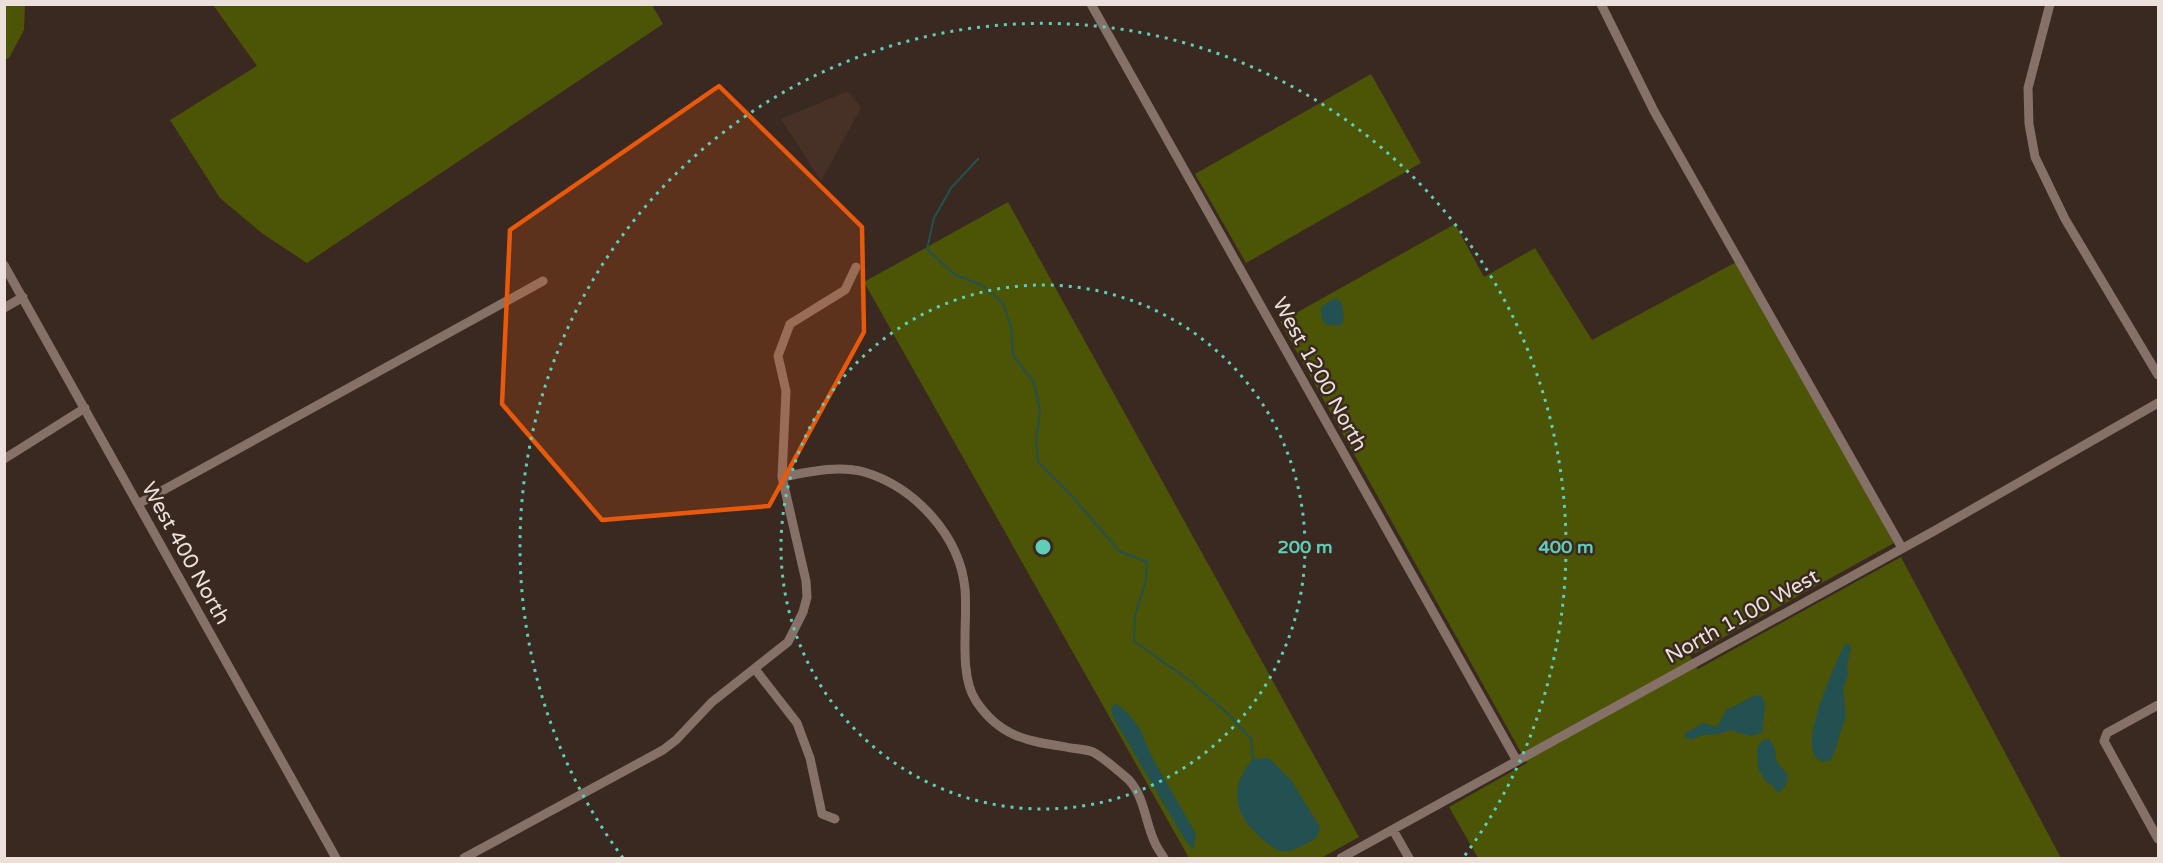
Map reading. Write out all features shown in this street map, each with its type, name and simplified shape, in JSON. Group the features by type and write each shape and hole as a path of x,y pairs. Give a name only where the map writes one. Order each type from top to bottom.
{"street":[{"name":"West 1200 North","path":"1091,4 1517,761"},
{"path":"1600,4 1660,121 1902,548"},
{"path":"2050,4 2028,88 2029,124 2035,157 2065,219 2158,375"},
{"name":"West 400 North","path":"4,265 336,858"},
{"path":"464,858 663,750 676,741 712,702 788,642 807,597 806,581 782,477 786,391 778,356 790,324 845,290 856,267"},
{"path":"138,504 543,281"},
{"path":"4,308 23,297"},
{"name":"North 1100 West","path":"1341,858 1902,548 2158,403"},
{"path":"4,459 85,408"},
{"path":"782,477 828,469 863,472 902,489 926,509 945,535 958,560 965,588 967,677 975,700 1011,735 1028,741 1092,752 1129,781 1145,808 1154,842 1164,858"},
{"path":"755,669 797,723 810,758 822,814 835,819"},
{"path":"2158,705 2107,733 2104,741 2158,839"},
{"path":"1393,830 1409,858"}],"highlighted area":[{"path":"719,86 862,227 864,332 769,506 602,520 502,404 510,230"}],"shaded area":[{"path":"848,91 861,108 821,181 781,119"}],"green space":[{"path":"4,5 25,5 24,30 9,58 5,60"},
{"path":"213,5 652,5 663,24 307,263 263,234 220,198 170,120 257,66"},
{"path":"1371,74 1421,163 1246,263 1195,174"},
{"path":"1008,202 1359,837 1321,858 1189,858 864,282"},
{"path":"1455,224 1484,277 1535,248 1592,340 1738,261 1894,543 1690,656 1698,669 1901,557 2061,858 1478,858 1449,807 1527,763 1280,322"}],"water":[{"path":"1335,298 1341,302 1344,317 1342,325 1328,325 1323,321 1321,307"},
{"path":"1845,644 1851,647 1847,666 1848,675 1843,689 1846,716 1830,761 1817,759 1812,748 1813,731 1825,689"},
{"path":"1761,695 1765,704 1762,733 1750,736 1730,730 1691,740 1685,737 1684,734 1703,723 1717,727 1727,709"},
{"path":"1115,703 1128,713 1140,729 1152,757 1196,834 1193,850 1114,719 1111,709"},
{"path":"1769,739 1774,746 1777,762 1788,775 1786,785 1780,792 1766,782 1758,768 1757,748 1763,740"},
{"path":"1269,758 1291,780 1320,827 1317,837 1291,850 1279,850 1272,847 1250,827 1239,809 1237,789 1245,769 1253,759"}],"waterway":[{"path":"978,159 951,188 934,218 927,249 955,275 982,285 1003,303 1011,328 1013,355 1034,383 1040,410 1036,441 1038,462 1071,495 1119,551 1147,562 1146,580 1135,616 1134,641 1193,683 1229,715 1251,739 1253,759"}]}
